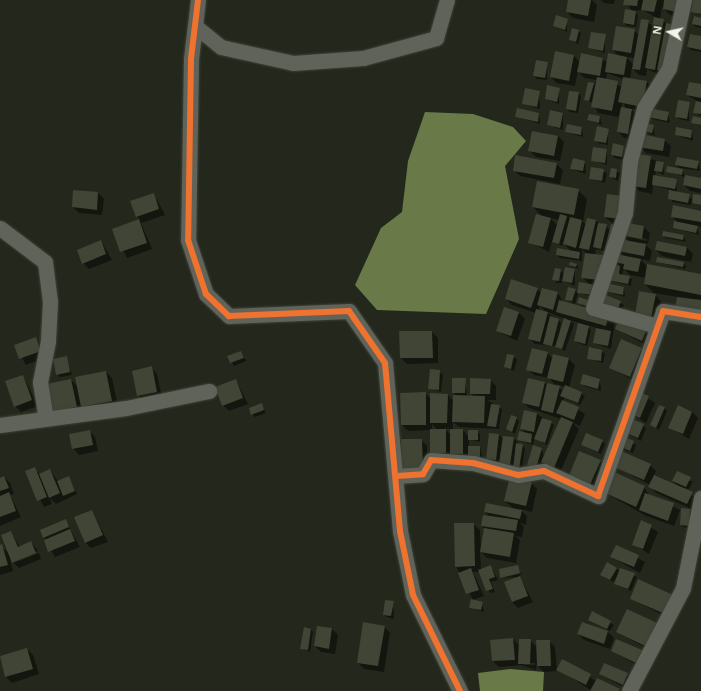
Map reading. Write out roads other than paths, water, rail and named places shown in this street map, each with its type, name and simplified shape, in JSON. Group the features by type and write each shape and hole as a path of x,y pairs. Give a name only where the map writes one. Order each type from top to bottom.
{"street":[{"path":"198,0 195,26 188,240 206,294 229,316 349,311 386,363 397,476 400,531 413,595 460,691"},
{"path":"195,26 221,47 293,63 363,58 436,38 447,0"},
{"path":"657,326 593,308 625,213 630,161 644,108 670,68 684,0"},
{"path":"0,228 45,262 50,302 40,382 46,419"},
{"path":"397,476 423,474 431,460 473,463 518,475 544,470 598,496 663,311 701,317"},
{"path":"0,426 209,391"},
{"path":"629,691 683,588 701,498"}]}
